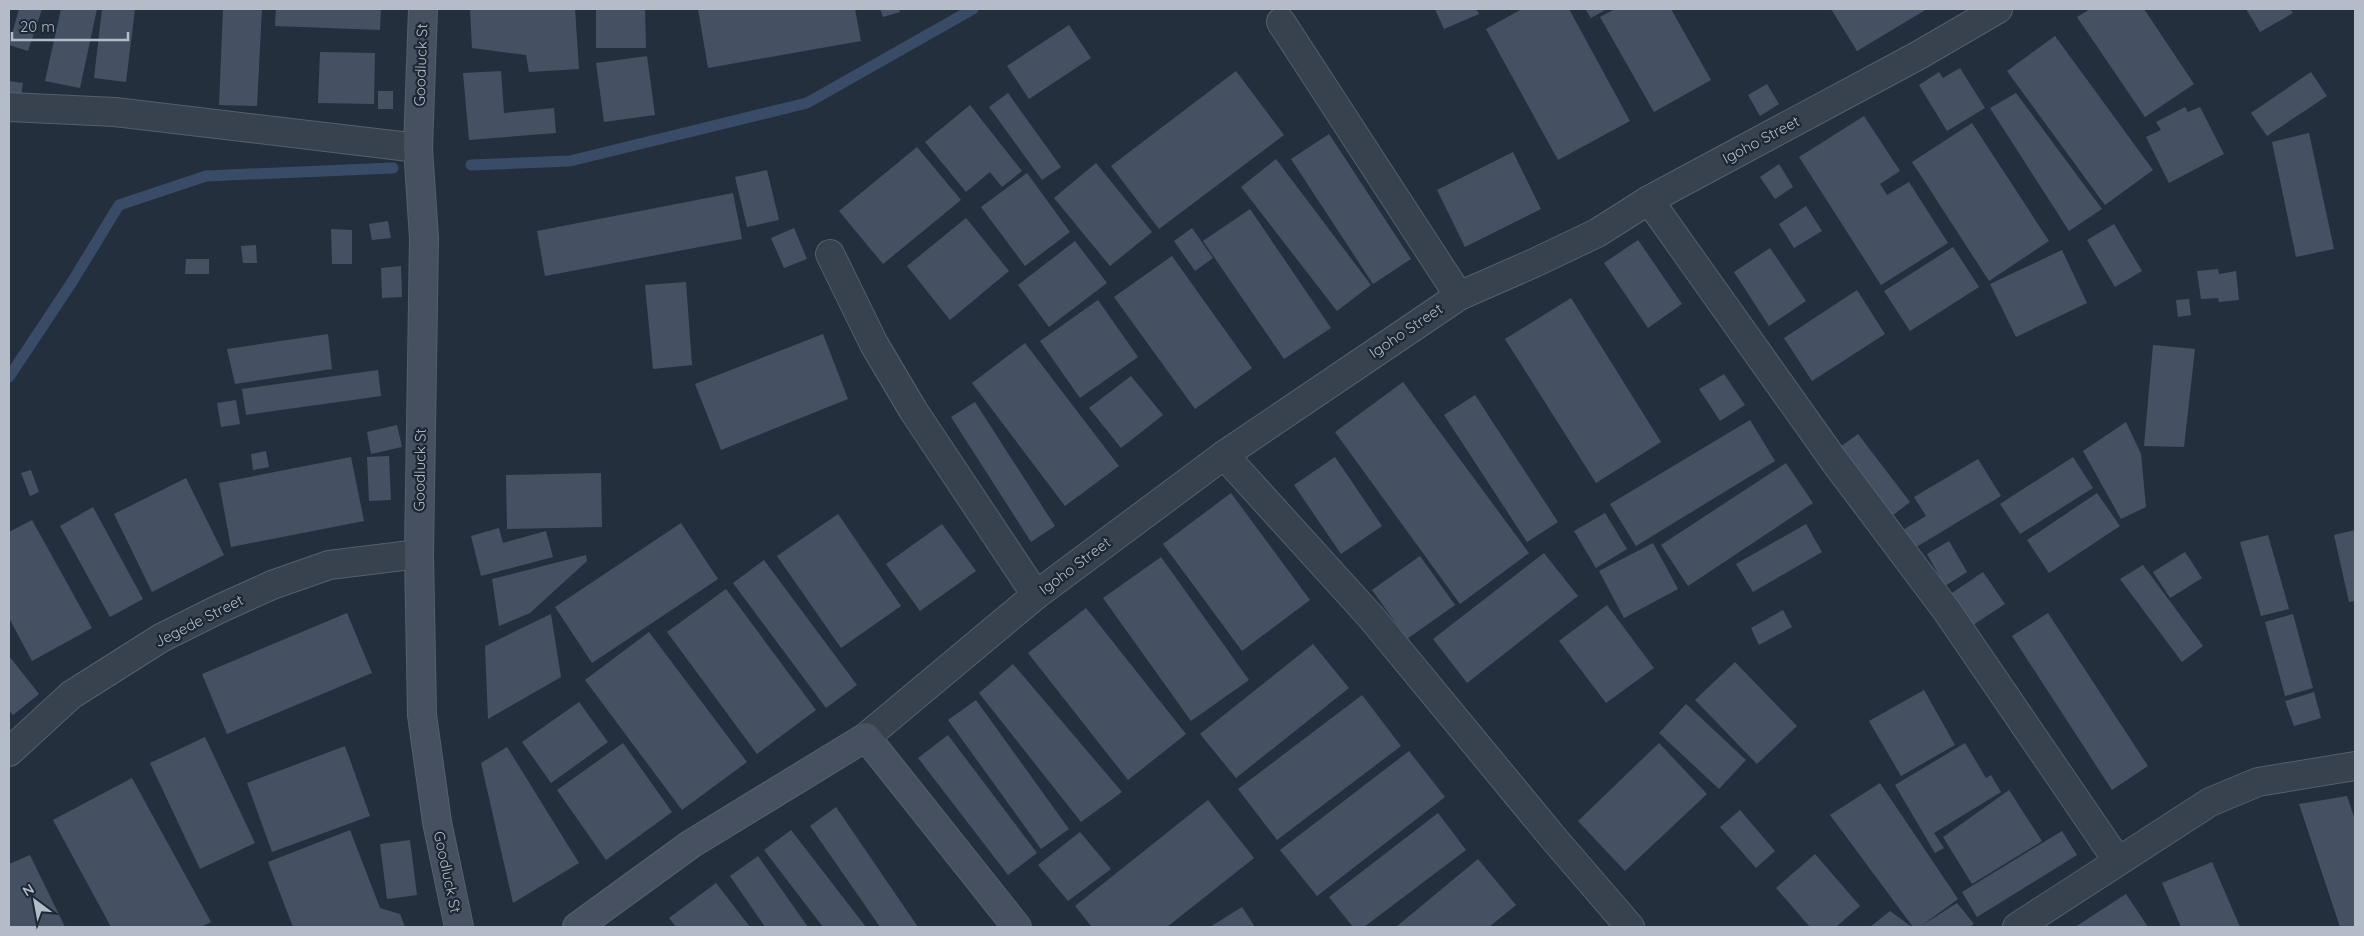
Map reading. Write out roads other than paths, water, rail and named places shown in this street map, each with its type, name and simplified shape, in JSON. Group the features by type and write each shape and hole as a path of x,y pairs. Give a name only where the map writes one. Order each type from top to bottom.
{"street":[{"name":"Goodluck St","path":"423,9 418,148 424,238 419,554 422,715 436,822 460,927"},
{"name":"Igoho Street","path":"866,737 1036,595 1224,455 1459,296 1534,263 1597,232 1649,200 1911,60 1998,9"},
{"path":"1281,22 1459,296"},
{"path":"9,107 115,112 418,148"},
{"path":"1649,200 1835,462 1947,612 2117,860"},
{"path":"830,254 874,344 913,410 1036,595"},
{"path":"1224,455 1371,617 1555,840 1630,927"},
{"name":"Jegede Street","path":"9,752 71,696 161,638 219,609 272,585 329,565 419,554"},
{"path":"577,927 691,844 866,737 1017,927"},
{"path":"2017,927 2117,860 2210,802 2258,782 2355,766"}],"waterway":[{"path":"471,165 570,161 807,103 973,9"},
{"path":"9,377 72,282 119,205 206,176 393,168"}]}
